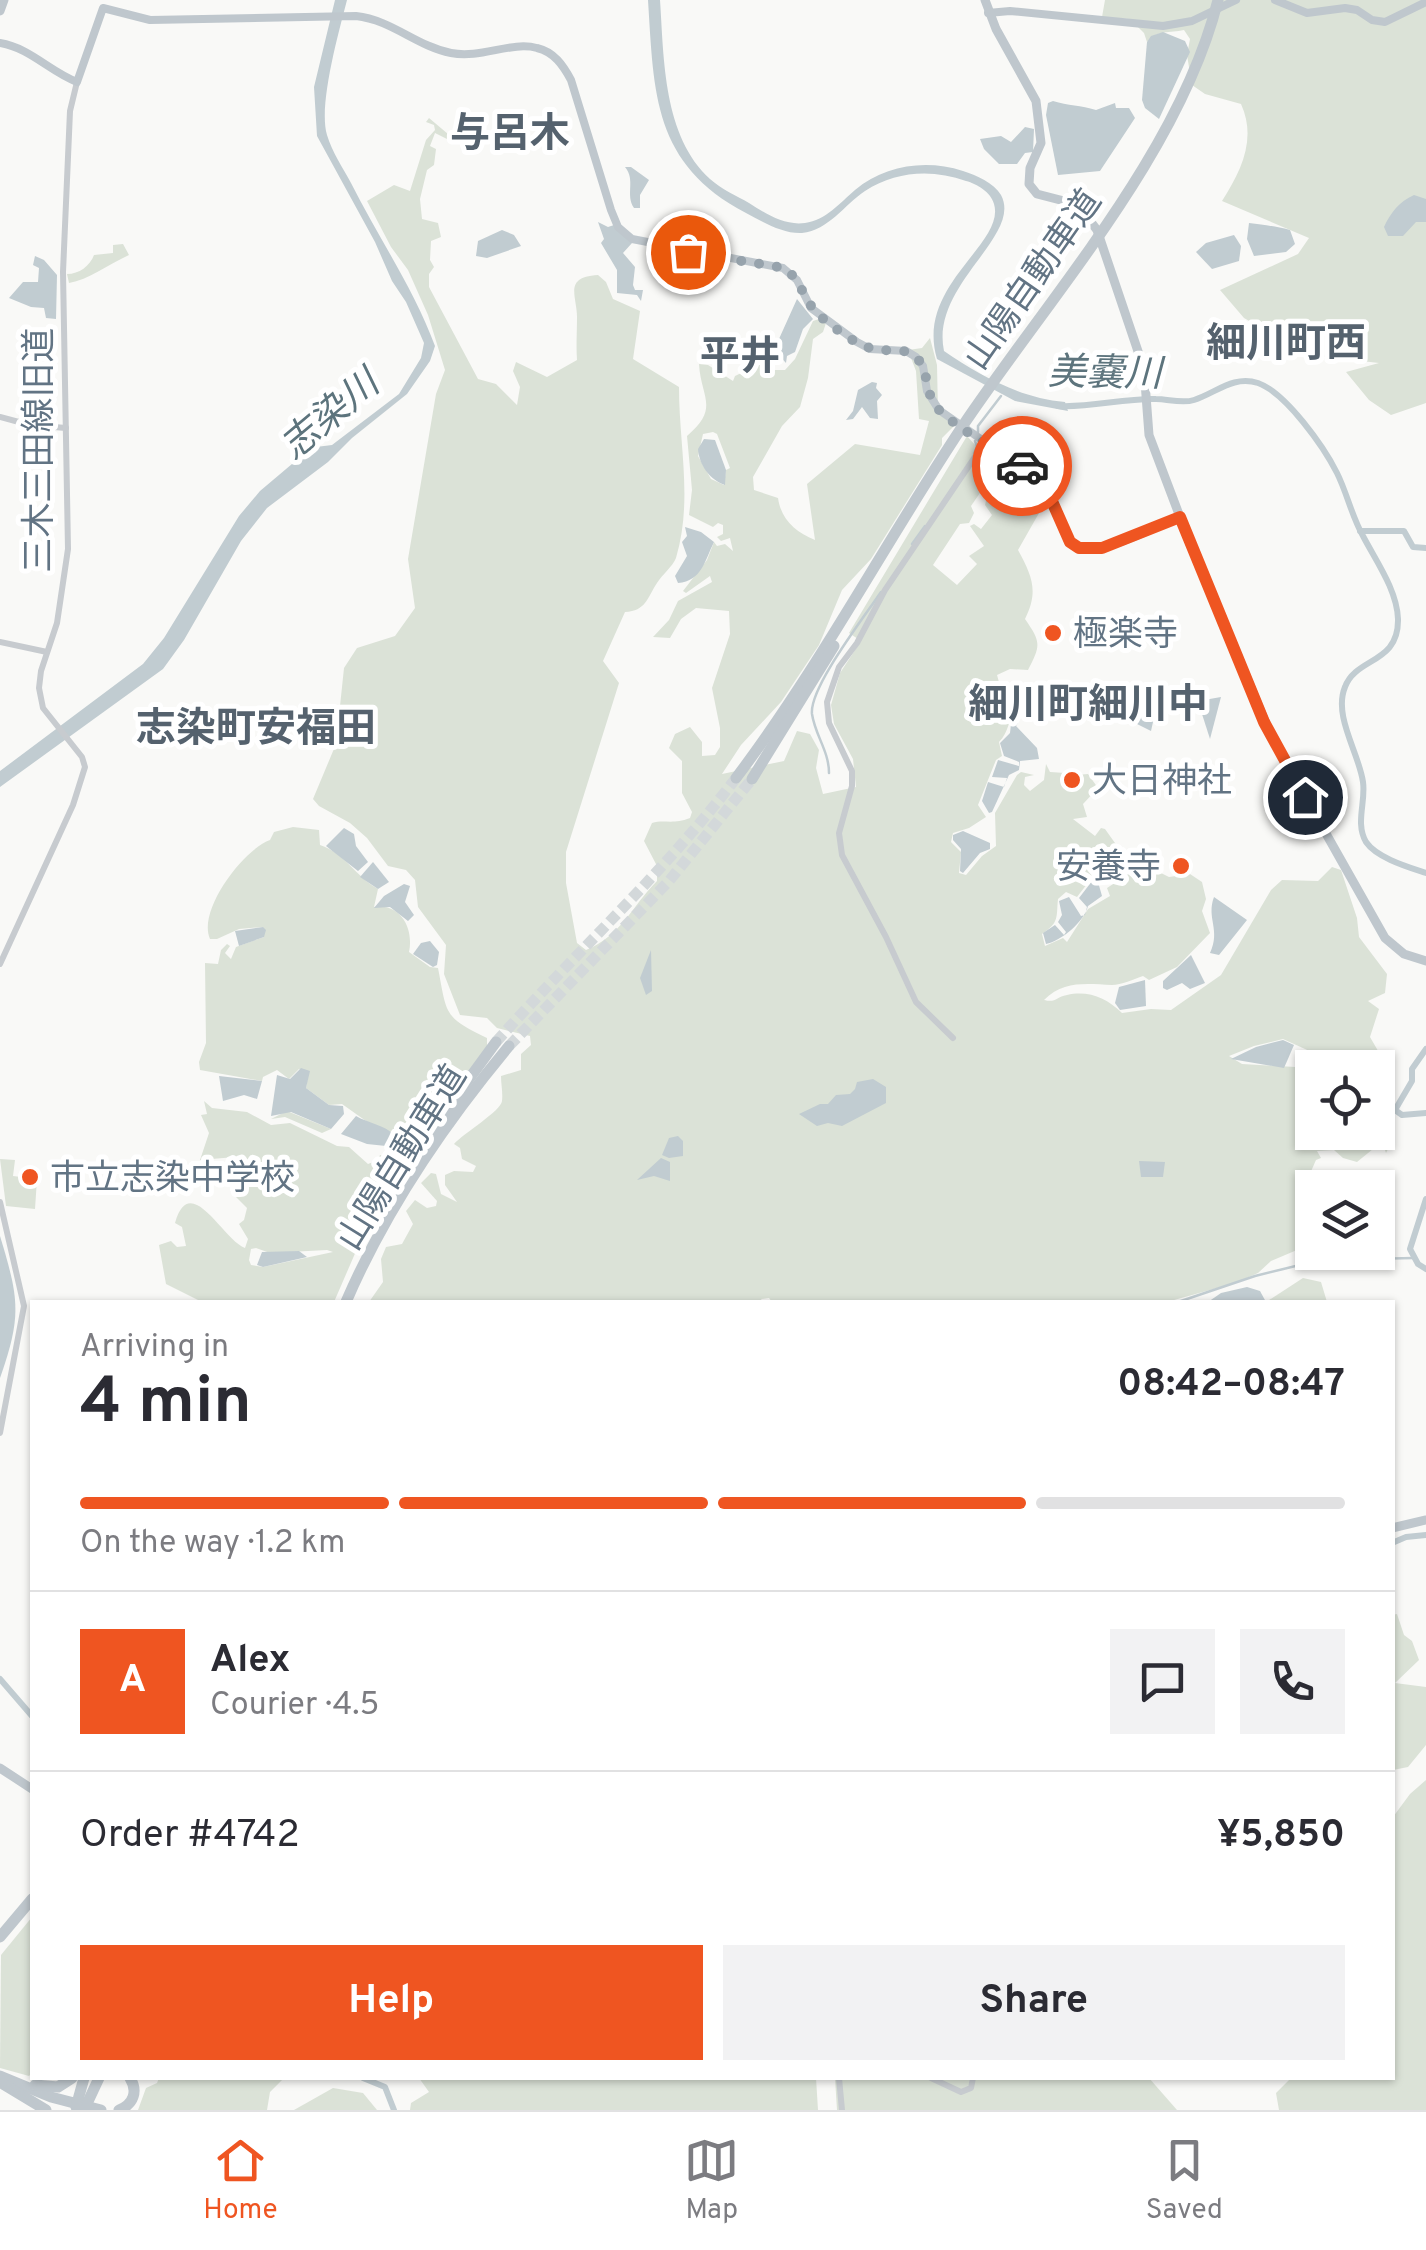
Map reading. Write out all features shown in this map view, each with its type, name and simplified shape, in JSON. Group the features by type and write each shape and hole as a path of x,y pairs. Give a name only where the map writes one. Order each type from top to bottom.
{"highway":[{"name":"山陽自動車道","path":"736,778 785,712 962,431 1112,218 1182,109 1227,1"},
{"name":"山陽自動車道","path":"752,779 962,431"},
{"name":"山陽自動車道","path":"344,1300 401,1181 439,1120 503,1044"},
{"path":"0,1934 30,1898"},
{"path":"0,2079 52,2088 69,2080"},
{"path":"0,2079 82,2107"},
{"path":"0,2079 46,2110"},
{"path":"82,2107 87,2080"},
{"path":"82,2107 98,2080"},
{"path":"123,2110 137,2096 133,2080"},
{"path":"21,2084 45,2095 101,2110"}],"main road":[{"path":"0,10 4,0"},
{"path":"985,0 988,13 1036,102 1042,143 1030,168 1029,184 1037,194 1081,209 1092,220 1144,369 1149,435 1264,722 1385,938 1404,954 1426,961"},
{"path":"1275,0 1307,13 1357,10 1372,20 1384,22 1426,2"},
{"path":"988,13 1021,12 1163,26 1210,13 1227,1"},
{"path":"0,43 24,49 76,82 104,4 150,20 376,18 434,49 450,53 484,55 526,46 547,52 562,64 570,80 610,210 624,233 640,243 784,268 797,280 811,308 857,342 870,348 906,351 916,357 927,391 939,410 1040,481 1070,542 1079,548 1102,548 1180,517"},
{"path":"1395,1527 1426,1520"},
{"path":"0,1768 30,1788"}],"street":[{"name":"三木三田線旧道","path":"0,964 84,778 82,757 44,708 40,695 40,676 57,623 68,556 63,272 70,111 76,82"},
{"path":"0,417 30,426 66,428"},
{"path":"953,1038 916,1002 842,855 838,839 852,786 852,771 829,723 828,702 839,666 857,643 885,590 986,442"},
{"path":"0,642 48,652"},
{"path":"0,1202 3,1231 24,1306 0,1433"},
{"path":"841,2080 844,2110"},
{"path":"935,2080 956,2092 971,2088 973,2080"}],"shaded area":[{"path":"335,0 347,0 327,88 327,135 426,325 435,346 430,361 407,394 267,508 241,541 163,669 0,787 0,771 143,664 164,638 239,516 260,491 305,453 332,445 399,394 421,358 424,343 406,302 317,136 314,87"},
{"path":"648,0 660,0 669,96 683,141 710,179 769,215 790,223 813,221 879,175 920,165 949,167 994,187 1001,195 1004,211 989,245 950,305 943,327 944,351 1001,384 1032,396 1065,402 1068,411 1015,401 937,359 934,333 938,309 994,219 994,204 987,192 953,177 902,176 877,184 828,222 802,233 766,224 746,213 715,194 692,172 664,123 653,66"},
{"path":"1105,0 1426,0 1426,403 1391,415 1369,400 1346,372 1379,363 1308,355 1244,318 1220,290 1298,254 1309,238 1222,201 1245,154 1246,117 1241,104 1205,94 1192,85 1187,55 1190,39 1184,30 1159,34 1147,42 1130,19 1102,17"},
{"path":"1163,32 1185,41 1190,52 1159,119 1145,108 1142,100 1147,42"},
{"path":"1048,103 1096,110 1115,103 1116,108 1129,108 1135,118 1100,171 1058,175 1046,115"},
{"path":"429,118 448,134 447,139 435,133 430,146 436,149 434,165 427,170 420,199 422,219 438,223 441,237 431,241 430,260 434,267 429,274 429,287 478,379 496,384 517,405 520,387 513,371 516,362 547,377 577,360 574,289 580,279 598,275 606,282 613,299 640,311 633,359 679,387 684,494 681,536 675,561 642,606 625,612 603,661 619,683 566,852 566,883 577,943 586,950 608,937 657,881 657,866 644,841 652,823 690,818 692,812 682,793 682,761 669,748 675,734 690,727 702,742 702,756 715,755 720,747 712,688 730,634 729,611 696,608 681,619 670,638 653,637 669,620 678,601 712,582 710,576 686,593 683,591 707,560 714,542 733,551 730,538 721,541 717,537 723,534 723,525 713,527 689,515 692,490 687,436 706,410 699,364 708,365 733,381 735,376 762,363 785,370 795,359 813,321 826,323 823,332 813,339 800,407 782,426 753,477 754,490 778,498 790,524 815,540 807,484 855,444 920,455 929,421 919,419 916,371 908,350 922,348 930,338 937,365 938,412 955,425 942,438 942,445 871,559 842,590 819,645 781,702 741,745 722,774 784,761 797,731 810,734 819,750 816,768 823,794 856,787 853,759 834,724 831,705 840,673 861,641 849,633 967,436 986,457 1005,461 1027,475 1047,499 1018,550 1032,584 1032,600 1025,619 1037,649 1028,670 1010,669 997,675 1002,693 1027,684 1031,688 1015,709 999,742 1002,756 996,760 978,805 986,817 953,833 951,842 961,852 959,873 966,875 996,846 995,813 1017,775 1034,775 1025,777 1024,785 1030,791 1044,780 1046,764 1050,772 1065,773 1063,778 1071,788 1076,775 1088,774 1098,788 1083,804 1087,817 1073,819 1095,836 1101,828 1105,829 1120,850 1113,866 1099,877 1094,875 1077,897 1066,892 1058,899 1054,922 1042,934 1045,946 1063,938 1067,942 1088,909 1110,896 1107,888 1133,871 1151,868 1169,877 1190,874 1202,882 1206,899 1202,911 1210,933 1177,967 1149,980 1143,976 1116,985 1068,986 1044,1000 1090,995 1104,999 1122,1013 1171,1010 1221,975 1271,890 1282,880 1318,881 1332,867 1341,870 1359,937 1387,974 1385,993 1368,1001 1379,1009 1370,1037 1378,1050 1307,1050 1283,1039 1229,1056 1242,1064 1295,1067 1295,1150 1334,1150 1317,1151 1321,1158 1312,1170 1295,1170 1295,1251 1235,1283 1174,1300 370,1300 383,1282 381,1259 386,1247 402,1244 413,1224 406,1211 415,1200 427,1208 436,1206 437,1201 421,1183 431,1173 436,1174 441,1194 457,1202 445,1185 445,1175 454,1171 473,1172 476,1166 462,1159 460,1148 454,1144 500,1105 501,1076 521,1070 521,1054 531,1045 530,1036 497,1028 487,1018 460,1015 444,974 446,945 418,907 415,880 406,870 388,866 367,838 313,799 336,744 344,668 357,648 395,636 415,608 408,559 436,394 445,370 428,315 408,270 367,201 394,185 410,191 426,140 435,130 434,125 426,122","holes":["703,434 717,434 730,468 726,470 724,485 711,479 698,456","982,490 988,492 985,505 992,515 981,529 970,526 984,546 969,556 977,564 957,585 933,565 960,524 969,523 974,513 971,506"]},
{"path":"1025,127 1034,129 1033,152 1025,153 1017,164 999,164 980,139 1001,136 1011,142"},
{"path":"625,167 649,180 640,195 640,208 631,203 630,177"},
{"path":"1414,195 1426,199 1426,222 1416,222 1403,236 1388,236 1384,227 1390,217"},
{"path":"598,222 608,227 614,225 632,243 623,253 635,267 633,285 635,290 643,290 641,301 637,295 617,293 617,270 601,243 604,239"},
{"path":"1249,223 1290,230 1295,244 1286,252 1254,256 1247,239"},
{"path":"502,230 514,235 521,246 487,258 476,256 478,241"},
{"path":"1234,235 1241,246 1239,261 1212,269 1196,252 1206,243"},
{"path":"123,244 129,255 69,283 67,274 84,269 94,255 113,253 113,245"},
{"path":"35,256 57,275 56,319 46,318 44,308 9,298 23,282 38,282 39,268 33,265"},
{"path":"797,299 813,319 803,329 795,352 787,356 786,363 774,350"},
{"path":"877,383 882,395 877,401 878,419 870,418 862,407 853,419 846,420 853,411 858,390"},
{"path":"704,439 715,440 726,470 725,485 703,466 698,449"},
{"path":"685,527 714,542 698,574 678,583 675,576 687,556 682,542 687,536"},
{"path":"1143,694 1148,695 1144,699 1157,704 1151,731 1137,724 1136,701"},
{"path":"1221,697 1210,739 1202,714 1204,700"},
{"path":"1018,723 1016,726 1037,748 1039,759 1020,761 1019,770 1009,775 1005,783 1007,778 992,777 998,760 1019,766 1019,762 1004,756 1000,743 1010,733 1011,724"},
{"path":"988,782 1004,787 989,813 982,801"},
{"path":"293,827 319,830 320,845 337,854 378,889 374,907 398,913 407,927 409,952 438,968 449,1012 462,1025 487,1038 487,1046 433,1120 403,1136 373,1126 342,1104 329,1105 306,1088 308,1075 299,1069 289,1079 277,1070 262,1081 200,1070 206,1043 205,963 218,964 221,950 227,944 230,946 225,953 231,959 236,947 264,937 263,927 239,929 210,939 210,913 216,897 248,855 270,840 274,832"},
{"path":"344,828 354,834 356,846 368,862 358,871 326,846"},
{"path":"963,831 990,843 990,849 980,853 963,873 961,849 953,835"},
{"path":"373,862 389,882 378,889 360,877"},
{"path":"1096,876 1104,876 1098,882 1102,896 1086,912 1087,907 1079,898"},
{"path":"404,884 410,886 405,902 414,915 408,921 390,907 374,908 384,896"},
{"path":"1069,897 1084,915 1065,935 1046,944 1043,933 1055,925 1064,935 1066,932 1058,922 1062,915 1059,901"},
{"path":"1214,897 1247,920 1219,955 1210,953"},
{"path":"263,927 264,937 239,946 235,931"},
{"path":"430,941 439,952 433,967 413,954 421,943"},
{"path":"651,950 652,991 646,995 640,978"},
{"path":"1191,955 1205,983 1190,989 1182,983 1163,988 1163,981"},
{"path":"1145,980 1146,1006 1120,1010 1115,1003 1119,987"},
{"path":"1283,1040 1294,1045 1284,1068 1231,1059 1256,1047"},
{"path":"301,1068 310,1071 306,1088 329,1105 343,1106 344,1114 331,1129 291,1112 271,1116 277,1075 290,1079"},
{"path":"219,1076 262,1081 257,1099 244,1095 223,1101"},
{"path":"873,1079 886,1087 886,1103 842,1126 817,1126 799,1114 828,1104 836,1095 850,1094 857,1082"},
{"path":"204,1101 212,1108 247,1112 271,1125 290,1123 337,1146 349,1147 368,1164 380,1155 391,1158 398,1177 363,1235 335,1300 198,1300 166,1284 159,1245 171,1241 177,1247 186,1246 182,1227 175,1223 181,1209 189,1203 207,1213 245,1248 248,1239 239,1224 247,1208 230,1191 233,1185 247,1181 248,1167 235,1157 200,1160 209,1133 201,1115 207,1114","holes":["256,1248 270,1253 333,1252 263,1267 251,1265 249,1260 251,1249"]},
{"path":"287,1111 331,1129 322,1133 285,1117 271,1119"},
{"path":"356,1116 394,1135 386,1146 341,1134"},
{"path":"678,1136 683,1141 683,1156 662,1155 669,1138"},
{"path":"1334,1150 1372,1150 1357,1162"},
{"path":"661,1158 670,1162 670,1181 654,1176 637,1180"},
{"path":"0,1159 15,1160 13,1176 37,1179 35,1209 6,1206"},
{"path":"1139,1161 1165,1162 1163,1177 1141,1177"},
{"path":"0,1236 14,1292 15,1322 0,1378"},
{"path":"299,1251 307,1257 257,1265 262,1252"},
{"path":"1303,1278 1321,1282 1326,1300 1269,1300"},
{"path":"1247,1287 1260,1291 1265,1300 1211,1300 1221,1293"},
{"path":"1395,1614 1419,1660 1395,1683"},
{"path":"1395,1683 1426,1687 1426,1745 1408,1767 1395,1770"},
{"path":"1426,1780 1426,2110 1279,2110 1276,2093 1289,2080 1395,2080 1395,1814"},
{"path":"30,1919 29,2076 0,2068 1,1955"},
{"path":"282,2080 270,2092 267,2110 138,2110 146,2088 157,2083"},
{"path":"420,2080 816,2080 818,2110 410,2110 411,2103 429,2092"},
{"path":"835,2080 1151,2080 1177,2110 837,2110"},
{"path":"333,2088 363,2093 377,2110 294,2110"}],"waterway":[{"name":"美嚢川","path":"1058,406 1144,399 1189,401 1233,383 1249,381 1269,389 1303,422 1337,473 1397,608 1392,644 1350,677 1342,698 1344,722 1363,782 1363,835 1377,853 1426,873"},
{"path":"978,432 978,426 1001,396"},
{"path":"974,453 975,441"},
{"path":"912,544 925,526"},
{"path":"1360,531 1404,531 1413,547 1426,548"},
{"path":"829,773 812,714 813,702 828,670 881,592"},
{"path":"1426,1049 1412,1069 1412,1081 1395,1110 1402,1115 1426,1113"},
{"path":"1426,1199 1410,1249 1418,1264 1426,1269"},
{"path":"1184,1300 1320,1260 1414,1258"},
{"path":"1395,1542 1426,1535"},
{"path":"0,1679 30,1714"},
{"path":"368,2080 385,2087 394,2110"}],"tunnel":[{"path":"496,1042 649,880 736,778"},
{"path":"509,1046 669,881 752,779"}],"way so far":[{"path":"688,252 784,268 824,320 870,348 906,351 916,357 927,391 939,410 1022,466"}],"place":[{"name":"極楽寺","path":"1053,633"},
{"name":"大日神社","path":"1072,780"},
{"name":"安養寺","path":"1181,866"},
{"name":"市立志染中学校","path":"30,1177"}],"district":[{"name":"与呂木","path":"510,132"},
{"name":"細川町西","path":"1286,342"},
{"name":"平井","path":"740,355"},
{"name":"細川町細川中","path":"1088,703"},
{"name":"志染町安福田","path":"256,727"}],"route":[{"path":"1022,466 1047,490 1070,542 1079,548 1102,548 1180,517 1264,722 1305,797"}],"water label":[{"name":"志染川","path":"329,414"}]}
